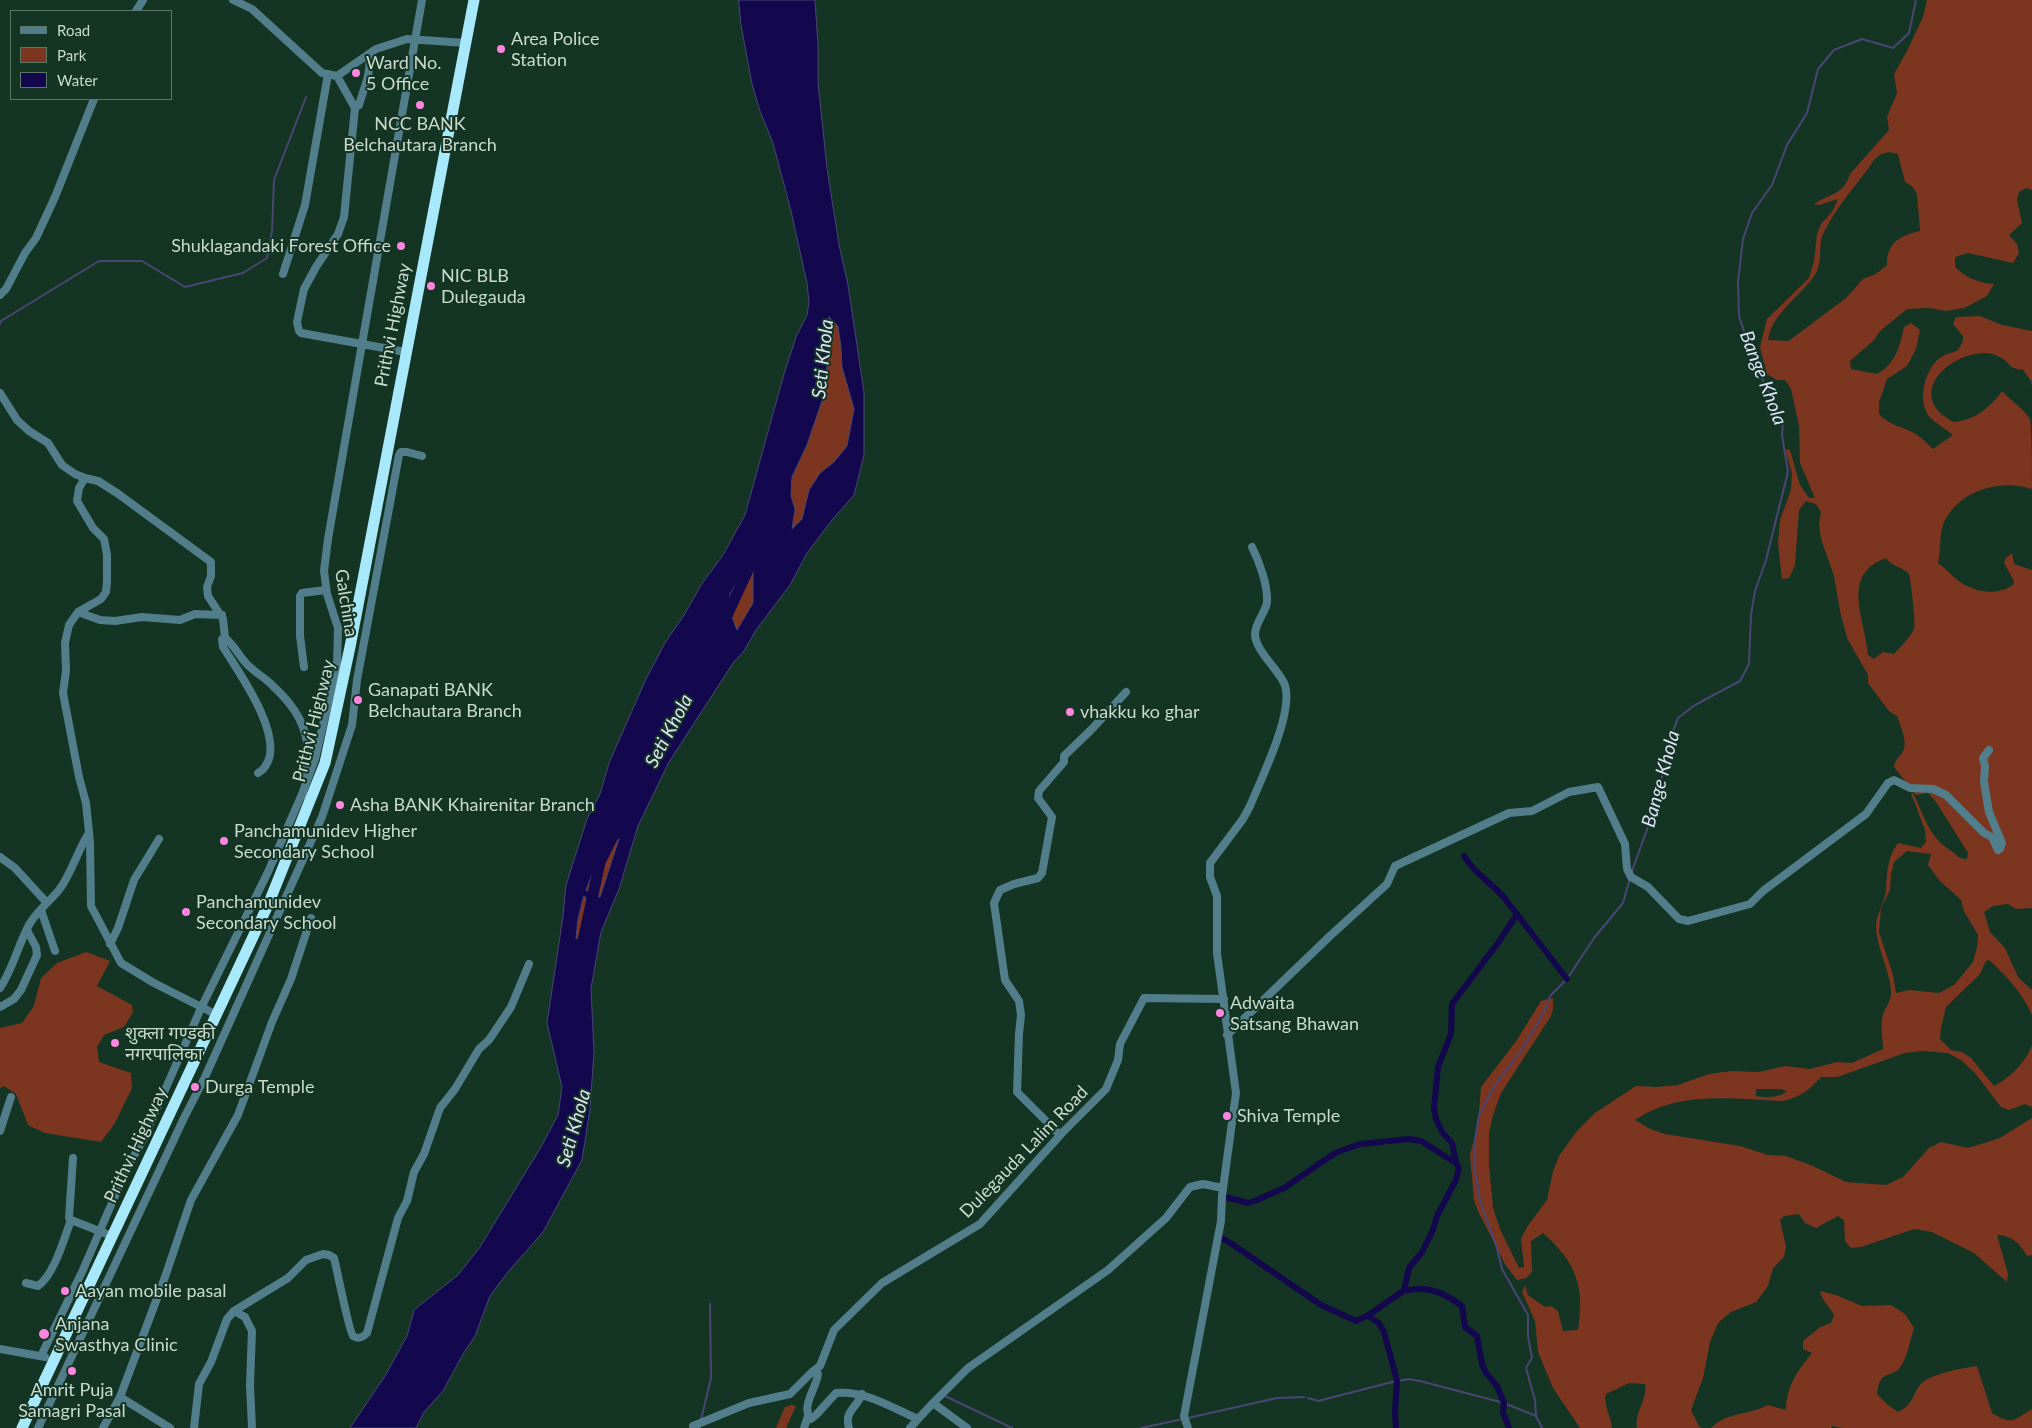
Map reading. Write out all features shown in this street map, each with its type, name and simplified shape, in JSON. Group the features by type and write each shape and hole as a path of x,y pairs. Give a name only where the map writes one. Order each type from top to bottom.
{"highway":[{"name":"Prithvi Highway","path":"22,1428 217,1014 278,879 307,796 325,764 335,725 474,0"}],"street":[{"path":"233,0 252,9 322,73 337,76 376,49 407,39 466,43"},
{"name":"Galchina","path":"42,1356 128,1166 147,1131 201,1008 307,796 308,780 315,759 337,665 338,628 326,590 324,571 328,539 422,0"},
{"path":"369,54 368,75 358,105 355,108 344,217 338,234 308,280 304,289 297,322 298,330 301,333 406,352"},
{"path":"283,274 305,204 328,74"},
{"path":"337,76 355,108"},
{"path":"0,295 6,289 25,253 40,230 55,198 94,100"},
{"path":"0,394 17,420 29,431 48,443 62,465 75,474 98,481 117,493 211,562 211,576 207,587 208,596 222,615 225,638 246,663 276,688 304,727 307,740 308,762 304,773 308,780"},
{"path":"38,1428 175,1136 205,1077 322,817 352,725 357,680 399,455 401,452 407,452 422,456"},
{"path":"85,478 79,488 77,501 93,528 104,540 107,555 106,592 101,599 78,612 69,625 65,643 66,670 63,693 79,777 86,803 89,833 91,906 121,963 201,1008 217,1014"},
{"path":"1188,1428 1184,1416 1221,1221 1223,1188 1236,1093 1217,953 1217,896 1209,868 1210,863 1243,819 1250,806 1282,723 1287,699 1284,684 1257,642 1255,632 1267,602 1261,567 1252,547"},
{"path":"304,667 299,616 300,596 302,593 326,590"},
{"path":"78,612 100,620 115,621 142,617 180,620 195,614 222,615"},
{"path":"225,638 221,642 223,647 257,701 266,724 270,748 267,764 258,774"},
{"path":"1060,1135 1017,1092 1018,1034 1021,1016 1018,1001 1005,980 994,903 1000,890 1014,884 1038,878 1042,873 1052,817 1038,798 1039,791 1064,762 1064,756 1092,730 1126,692"},
{"path":"1227,1035 1387,884 1395,866 1509,813 1532,811 1569,792 1598,787 1625,844 1627,869 1632,877 1648,886 1679,919 1688,921 1750,904 1763,891 1866,814 1888,783 1894,780 1910,788 1933,789 1946,795 1984,833 1992,837 1998,850 2000,849 2002,843 1989,812 1985,790 1983,758 1989,750"},
{"path":"0,988 9,973 27,930 67,876 79,847 89,833"},
{"path":"110,944 118,928 134,880 159,838"},
{"path":"0,856 47,903"},
{"path":"278,879 292,887"},
{"path":"41,910 55,951"},
{"path":"103,1428 120,1397 191,1200 238,1115 272,1022 291,979 311,918"},
{"path":"0,1008 14,999 21,990 37,954 36,947 27,930"},
{"path":"194,1428 198,1384 211,1362 227,1319 234,1311 288,1278 306,1260 323,1254 334,1258 349,1328 354,1336 358,1338 363,1337 367,1333 398,1218 407,1201 414,1172 424,1154 440,1108 455,1089 479,1049 489,1040 511,1007 529,964"},
{"name":"Dulegauda Lalim Road","path":"693,1426 748,1403 790,1394 820,1366 834,1330 882,1282 980,1224 1060,1135 1106,1089 1118,1060 1120,1044 1144,998 1224,999"},
{"path":"0,1131 11,1097"},
{"path":"73,1158 71,1200 68,1213 71,1220 112,1236"},
{"path":"910,1428 968,1368 1108,1270 1166,1218 1190,1187 1203,1184 1223,1188"},
{"path":"26,1283 38,1286 44,1282 71,1220"},
{"path":"234,1311 245,1317 252,1331 250,1385 252,1428"},
{"path":"0,1349 42,1356 54,1360"},
{"path":"804,1428 808,1416 807,1407 818,1381 818,1374 812,1372"},
{"path":"808,1416 811,1418 816,1415 836,1393 847,1392 862,1394 918,1419"},
{"path":"849,1428 846,1419 849,1412 858,1404 862,1394"},
{"path":"120,1397 170,1428"},
{"path":"933,1403 967,1428"}],"green space":[{"path":"1927,0 2032,0 2032,190 2026,188 2019,192 2017,200 2022,223 2009,235 2017,244 2019,253 2013,263 1968,253 1955,257 1955,267 1968,277 1994,284 1987,296 1964,308 1946,311 1929,308 1907,309 1880,331 1874,340 1850,361 1851,369 1877,374 1888,365 1896,354 1904,327 1911,323 1920,330 1916,349 1907,366 1887,379 1879,402 1879,414 1890,423 1910,431 1933,449 1953,435 1928,415 1924,406 1924,387 1931,368 1936,361 1958,350 1963,341 1963,336 1953,324 1956,317 1980,316 2002,325 2032,331 2032,388 2031,381 2023,370 2013,368 2005,360 1986,353 1971,355 1957,360 1936,378 1932,390 1933,401 1940,412 1954,422 1975,416 1992,403 2002,391 2030,419 2032,489 2006,485 1993,487 1980,490 1958,503 1949,513 1943,525 1938,563 1968,587 1992,592 2007,589 2013,585 2014,581 2004,563 2006,558 2012,553 2014,564 2032,570 2032,908 2016,909 2008,904 1993,906 1984,912 1990,932 2005,948 2018,977 2032,990 2032,1015 2014,985 1989,960 1986,961 1980,974 1946,1007 1940,1039 1951,1050 1962,1052 1971,1058 1994,1086 2006,1079 2017,1069 2032,1045 2032,1107 2025,1104 2009,1110 2001,1107 1975,1073 1961,1060 1948,1053 1922,1051 1905,1053 1837,1077 1821,1077 1804,1093 1782,1101 1725,1098 1688,1100 1652,1110 1635,1120 1650,1129 1665,1134 1740,1146 1768,1155 1786,1156 1813,1166 1846,1182 1886,1185 1903,1177 1929,1148 1941,1142 1968,1148 2000,1138 2032,1118 2032,1255 2027,1256 2011,1238 1997,1235 2008,1274 2007,1282 1974,1253 1932,1232 1914,1229 1861,1247 1851,1248 1845,1241 1844,1220 1838,1216 1816,1228 1805,1223 1799,1214 1784,1216 1780,1220 1786,1247 1784,1257 1773,1268 1768,1286 1756,1302 1731,1312 1718,1323 1710,1342 1703,1378 1691,1410 1699,1426 1702,1428 1637,1428 1637,1417 1645,1395 1645,1384 1629,1383 1606,1394 1605,1398 1612,1428 1580,1428 1553,1388 1538,1352 1535,1321 1522,1292 1525,1285 1528,1295 1545,1307 1551,1306 1558,1311 1563,1331 1578,1330 1580,1314 1579,1288 1570,1265 1563,1254 1543,1233 1531,1241 1532,1272 1526,1278 1517,1280 1505,1264 1474,1200 1470,1155 1478,1124 1481,1087 1517,1040 1541,1001 1553,998 1551,1016 1501,1093 1489,1133 1489,1165 1493,1208 1500,1229 1519,1268 1524,1267 1521,1239 1527,1227 1547,1200 1553,1171 1559,1156 1577,1131 1595,1113 1636,1086 1678,1085 1709,1074 1731,1071 1759,1072 1785,1066 1810,1069 1837,1062 1852,1063 1883,1049 1882,1019 1890,1000 1891,990 1878,943 1876,922 1885,895 1888,866 1894,848 1898,843 1921,848 1926,842 1925,830 1911,793 1913,793 1927,824 1936,838 1958,856 1967,859 1968,853 1936,802 1928,793 1916,795 1894,767 1904,749 1903,732 1897,716 1889,711 1868,683 1868,675 1847,638 1834,576 1821,539 1819,523 1821,512 1816,504 1806,501 1799,510 1795,565 1789,578 1782,579 1778,543 1780,520 1791,490 1792,473 1785,449 1790,450 1800,485 1809,498 1815,498 1800,463 1799,426 1791,389 1785,380 1777,380 1767,374 1760,347 1767,319 1809,278 1814,261 1817,234 1821,224 1832,212 1838,199 1819,205 1814,204 1840,190 1850,174 1889,130 1887,117 1897,93 1894,74 1923,17","holes":["1889,152 1898,154 1905,182 1912,186 1917,194 1920,231 1896,241 1889,251 1887,265 1876,274 1863,279 1846,298 1794,337 1788,341 1768,340 1771,330 1781,313 1808,284 1817,271 1822,237 1829,222 1874,160 1881,154","1886,558 1909,574 1914,619 1912,633 1894,654 1883,652 1874,659 1868,655 1859,600 1859,587 1863,575 1872,566","1907,851 1931,854 1928,865 1939,880 1961,900 1964,911 1978,935 1973,962 1954,985 1939,993 1909,990 1896,993 1893,975 1879,932 1881,908 1890,890 1894,862","1756,1089 1781,1089 1787,1091 1772,1097 1756,1096"]},
{"path":"828,315 838,326 842,367 854,409 847,446 834,462 820,474 809,490 802,519 791,530 795,509 791,496 791,477 807,445 826,389 830,322"},
{"path":"753,555 753,603 737,630 731,607 731,598 736,583"},
{"path":"619,838 600,898 594,896 586,890 603,852"},
{"path":"584,896 593,905 592,919 584,936 576,939 578,919"},
{"path":"86,952 110,961 97,986 132,1005 133,1012 124,1027 104,1035 97,1047 99,1062 131,1073 132,1088 115,1123 101,1142 45,1133 28,1125 16,1094 4,1086 0,1088 0,1028 22,1023 34,1006 41,978 57,963"},
{"path":"1820,1291 1836,1295 1862,1306 1891,1305 1905,1314 1914,1328 1907,1352 1898,1370 1881,1380 1877,1394 1898,1412 1910,1403 1924,1381 1947,1372 1977,1366 1992,1413 2004,1419 2012,1420 2032,1409 2032,1428 1843,1428 1832,1426 1831,1428 1711,1428 1731,1416 1754,1411 1768,1405 1786,1410 1788,1394 1794,1379 1812,1353 1803,1349 1803,1341 1820,1327 1831,1323 1834,1315 1822,1298"},
{"path":"796,1406 786,1428 776,1428 785,1407"}],"water":[{"path":"739,0 815,0 818,83 827,168 839,245 848,285 864,392 864,455 854,495 807,553 790,585 756,630 744,651 733,663 669,762 638,826 619,889 601,932 591,988 594,1052 590,1109 582,1160 543,1232 507,1273 490,1296 475,1336 443,1391 424,1412 416,1428 350,1428 385,1376 407,1336 414,1310 458,1275 480,1247 541,1147 558,1115 562,1087 547,1023 566,885 587,819 600,794 609,763 646,679 665,643 701,585 723,555 745,515 784,374 796,337 807,315 809,302 807,283 791,211 773,143 760,111 752,84 741,25","holes":["829,317 838,326 842,367 854,409 847,446 834,462 820,473 809,490 802,519 792,529 795,509 791,496 792,477 807,445 826,389","753,557 753,603 737,630 730,612 730,594","619,839 600,897 594,896 586,890 599,861","584,896 593,905 592,919 584,936 576,939 578,919"]}],"waterway":[{"name":"Bange Khola","path":"1632,871 1653,813 1660,782 1666,766 1669,742 1678,718 1695,705 1740,681 1749,664 1751,615 1755,591 1766,560 1788,472 1782,435 1783,423 1775,414 1773,403 1753,358 1739,316 1738,281 1743,239 1752,213 1772,185 1787,145 1807,113 1818,69 1834,50 1862,39 1893,48 1909,33 1916,0"},
{"path":"0,324 1,321 99,261 142,261 185,287 243,273 267,258 272,231 274,180 306,97"},
{"name":"Seti Khola","path":"724,622 760,544"},
{"name":"Seti Khola","path":"581,950 600,862 613,836"},
{"path":"1464,856 1473,868 1503,896 1567,979"},
{"name":"Bange Khola","path":"1542,1428 1536,1416 1535,1400 1526,1368 1532,1358 1528,1336 1528,1315 1502,1269 1497,1248 1480,1201 1475,1170 1475,1140 1479,1115 1496,1083 1521,1051 1544,1012 1550,996 1567,979 1594,938 1623,903 1630,878"},
{"path":"1218,1236 1321,1305 1356,1321 1369,1315 1404,1291 1409,1268 1422,1252 1433,1230 1437,1216 1456,1180 1459,1168 1456,1163 1452,1143 1442,1132 1436,1119 1434,1108 1438,1067 1451,1034 1452,1004 1498,943 1517,914"},
{"path":"1222,1196 1248,1203 1257,1200 1284,1188 1335,1153 1360,1144 1409,1139 1421,1141 1456,1163"},
{"path":"1404,1291 1412,1289 1435,1291 1462,1306 1465,1327 1477,1336 1482,1364 1486,1373 1497,1386 1504,1403 1503,1412 1509,1428"},
{"path":"701,1420 711,1378 710,1304"},
{"path":"1370,1317 1379,1323 1384,1332 1397,1381 1396,1428"},
{"path":"1398,1381 1408,1379 1420,1381 1504,1403 1536,1416"},
{"path":"1308,1398 1318,1401 1396,1381"},
{"path":"945,1396 1012,1428"},
{"path":"1188,1418 1277,1398 1304,1397"},
{"path":"1141,1428 1183,1419"}],"place":[{"name":"Area Police Station","path":"501,49"},
{"name":"Ward No. 5 Office","path":"356,73"},
{"name":"NCC BANK Belchautara Branch","path":"420,105"},
{"name":"Shuklagandaki Forest Office","path":"401,246"},
{"name":"NIC BLB Dulegauda","path":"431,286"},
{"name":"Ganapati BANK Belchautara Branch","path":"358,700"},
{"name":"vhakku ko ghar","path":"1070,712"},
{"name":"Asha BANK Khairenitar Branch","path":"340,805"},
{"name":"Panchamunidev Higher Secondary School","path":"224,841"},
{"name":"Panchamunidev Secondary School","path":"186,912"},
{"name":"Adwaita Satsang Bhawan","path":"1220,1013"},
{"name":"शुक्ला गण्डकी नगरपालिका","path":"115,1043"},
{"name":"Durga Temple","path":"195,1087"},
{"name":"Shiva Temple","path":"1227,1116"},
{"name":"Aayan mobile pasal","path":"65,1291"},
{"name":"Anjana Swasthya Clinic","path":"44,1334"},
{"name":"Amrit Puja Samagri Pasal","path":"72,1371"}]}
